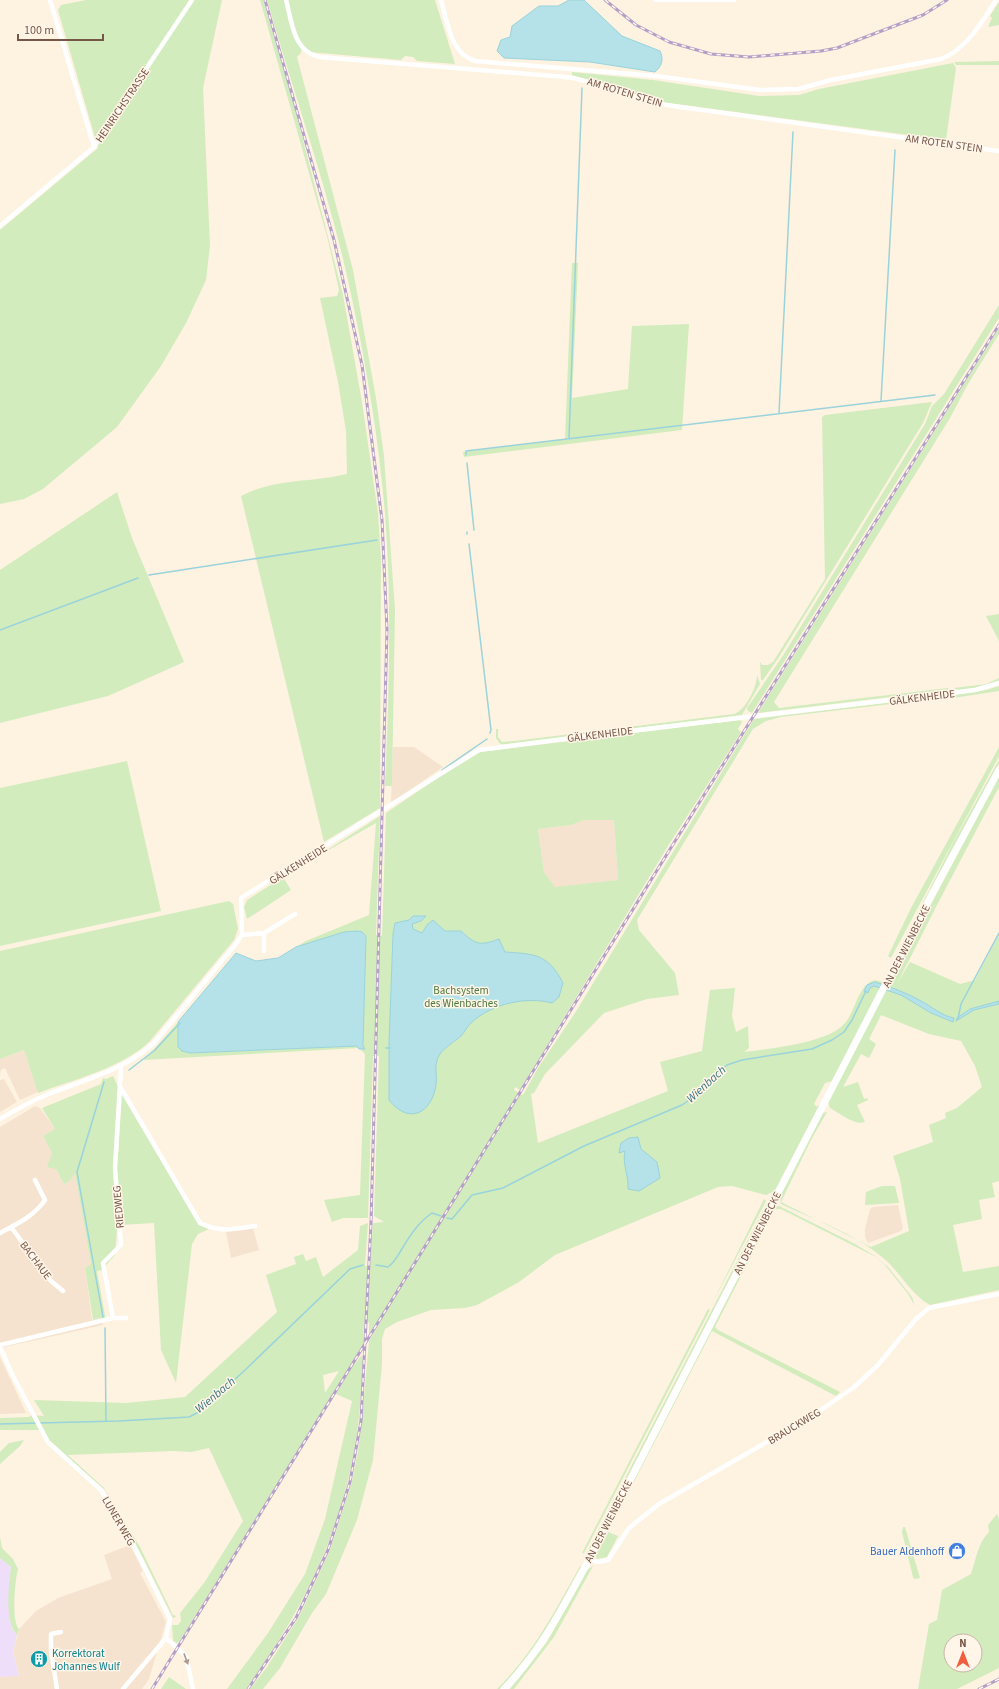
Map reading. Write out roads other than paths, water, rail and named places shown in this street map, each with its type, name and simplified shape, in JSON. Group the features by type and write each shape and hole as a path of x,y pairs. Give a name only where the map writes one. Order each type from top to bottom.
{"street":[{"path":"50,0 94,147"},
{"name":"HEINRICHSTRASSE","path":"0,226 94,147 192,0"},
{"name":"AM ROTEN STEIN","path":"286,0 298,43 308,53 319,57 566,76 589,81 642,99 666,105 999,151"},
{"path":"441,0 456,49 463,56 475,61 656,76 760,90 798,89 831,80 941,60 950,55 968,40 996,0"},
{"path":"655,0 734,0"},
{"name":"GÄLKENHEIDE","path":"242,935 241,898 479,750 600,734 974,690 999,683"},
{"name":"AN DER WIENBECKE","path":"504,1689 531,1658 546,1636 589,1560 882,992 999,770"},
{"path":"0,1119 45,1095 121,1067 140,1056 153,1044 242,935 264,933 295,914"},
{"path":"264,933 264,951"},
{"name":"RIEDWEG","path":"113,1318 103,1263 121,1245 115,1168 121,1088 119,1079 121,1067"},
{"name":"RIEDWEG","path":"112,1070 119,1079"},
{"name":"RIEDWEG","path":"121,1088 200,1223 212,1229 226,1230 255,1226"},
{"path":"0,1233 26,1219 40,1208 45,1200 35,1180"},
{"name":"BACHAUE","path":"11,1227 51,1281 63,1291"},
{"name":"BRAUCKWEG","path":"589,1560 599,1562 608,1560 629,1528 659,1504 805,1420 853,1388 878,1365 916,1319 929,1308 999,1294"},
{"name":"LUNER WEG","path":"126,1318 113,1318 0,1346 2,1355 33,1416 52,1448 101,1490 133,1544 170,1619 166,1638"},
{"path":"57,1689 51,1651 51,1634 61,1632"},
{"path":"123,1689 166,1638 186,1656 193,1689"}],"water":[{"path":"569,0 584,0 622,36 660,51 662,62 659,67 655,72 590,62 504,58 497,51 501,40 510,37 512,26 539,6 558,6"},
{"path":"413,916 426,916 421,921 412,924 413,929 422,933 427,925 433,920 445,931 461,931 475,942 487,943 499,939 505,952 540,957 552,966 563,983 559,997 552,1003 531,1000 510,1003 489,1010 472,1022 461,1036 440,1054 436,1063 436,1085 432,1099 422,1111 409,1114 402,1112 389,1100 389,1044 393,934 395,923 409,920"},
{"path":"344,932 362,932 366,936 363,1046 365,1049 359,1049 357,1046 190,1053 182,1051 178,1047 178,1022 236,953 256,961 278,958 296,947"},
{"path":"875,982 899,990 916,998 941,1013 954,1018 953,1022 931,1013 901,995 874,986 870,988 868,993 864,991 867,985"},
{"path":"999,1001 999,1004 974,1010 956,1021 957,1018 970,1009"},
{"path":"638,1137 641,1149 657,1162 660,1178 639,1191 628,1189 628,1179 624,1161 625,1151 619,1153 621,1143 629,1138"}],"waterway":[{"path":"569,438 582,88"},
{"path":"779,413 793,132"},
{"path":"881,401 895,150"},
{"path":"466,455 466,451 935,395"},
{"path":"467,463 474,530"},
{"path":"149,575 377,540"},
{"path":"469,544 491,730 490,733"},
{"path":"0,630 138,578"},
{"path":"442,770 487,739"},
{"path":"958,1019 961,1004 999,933"},
{"name":"Wienbach","path":"447,1218 452,1219 472,1195 503,1188 584,1146 682,1105 697,1095 711,1078 727,1065 742,1060 812,1049 832,1040 844,1032 852,1020 866,991"},
{"path":"129,1070 155,1050 180,1023"},
{"path":"103,1317 77,1172 104,1082"},
{"name":"Wienbach","path":"376,1265 388,1267 391,1265 412,1233 423,1220 432,1213 441,1216"},
{"name":"Wienbach","path":"0,1424 119,1421 189,1417 199,1412 244,1371 350,1269 363,1265"},
{"path":"105,1328 106,1421"}],"railway":[{"path":"248,1689 296,1618 328,1550 350,1482 361,1421 371,1223 387,630 382,520 362,365 334,240 265,0"},
{"path":"605,0 636,25 669,42 711,54 749,57 821,51 837,48 923,15 947,0"},
{"path":"152,1689 672,846 999,325"},
{"path":"979,1689 999,1679"}],"place":[{"name":"Bauer Aldenhoff","path":"957,1551"},
{"name":"Korrektorat Johannes Wulf","path":"39,1659"}],"park label":[{"name":"Bachsystem des Wienbaches","path":"461,996"}]}
